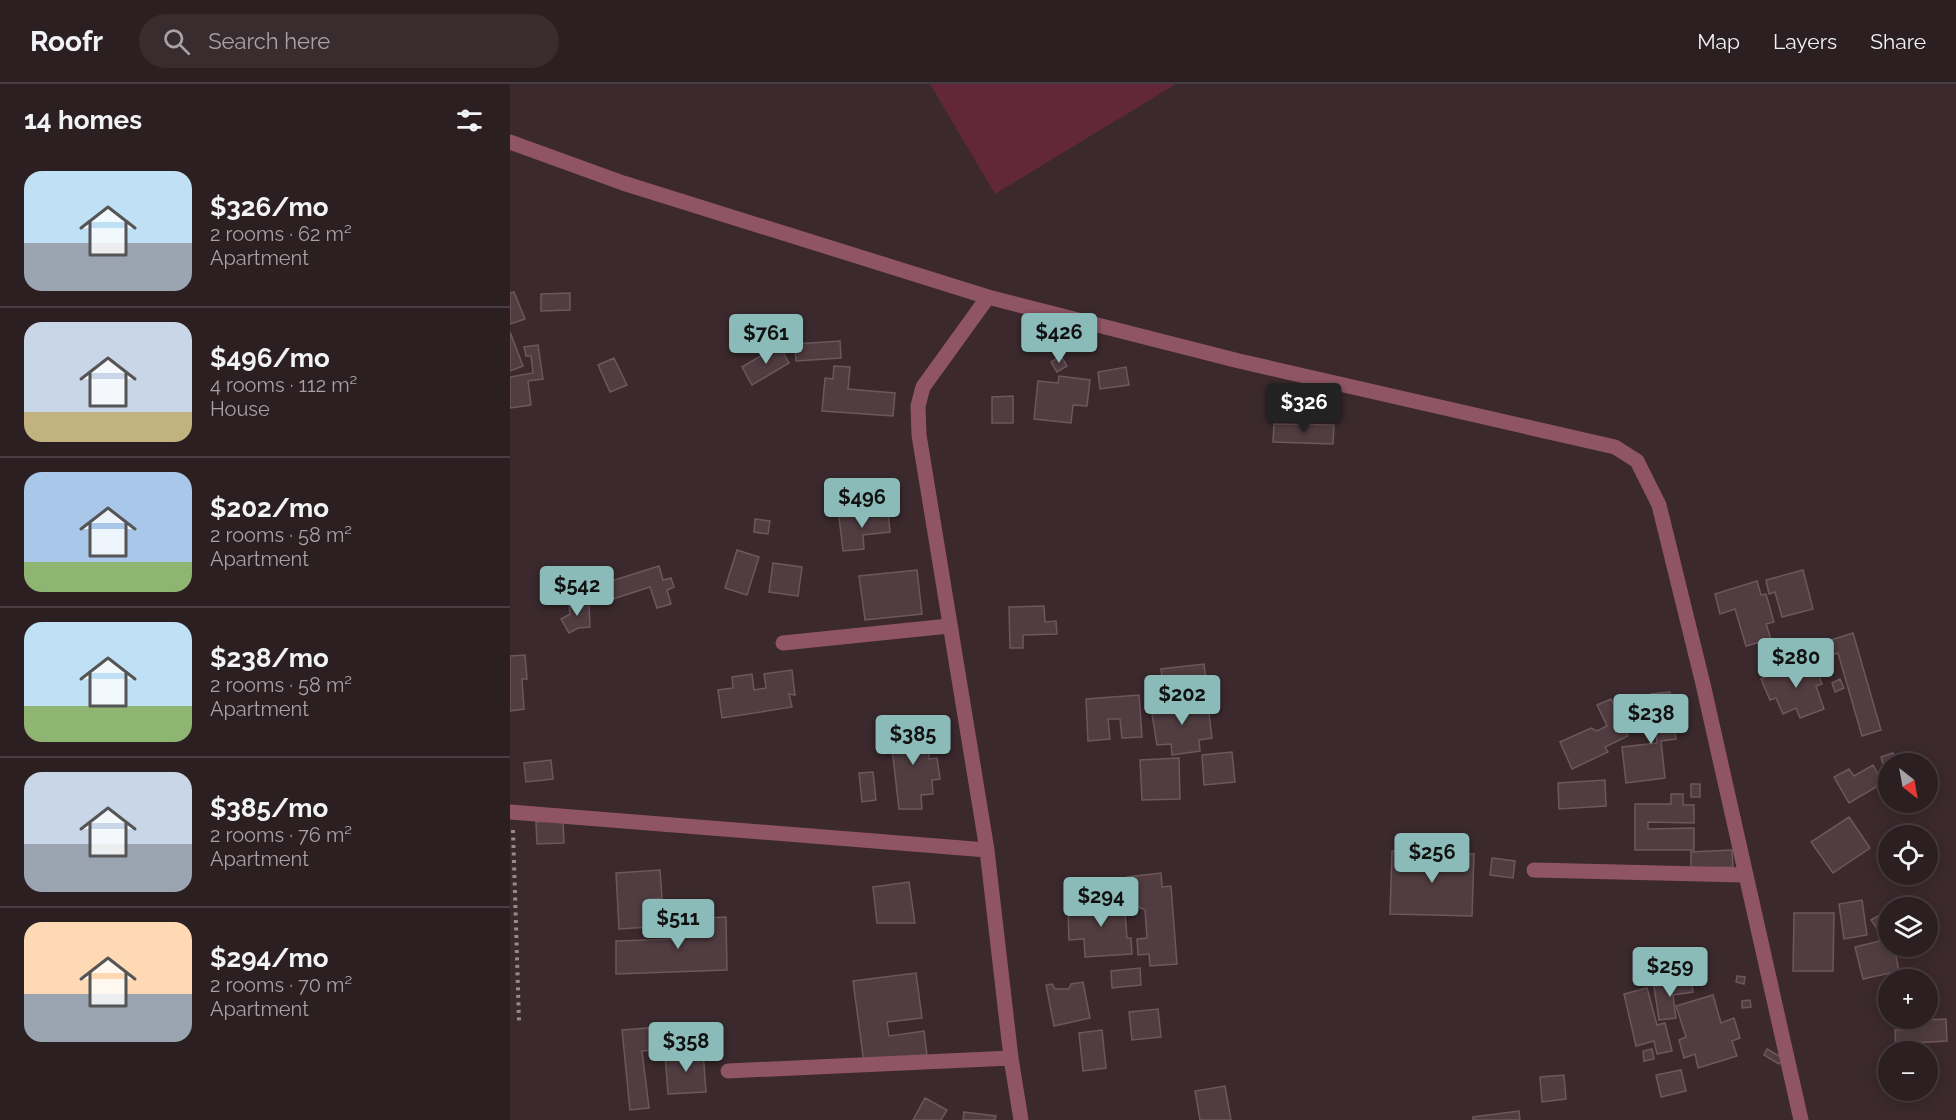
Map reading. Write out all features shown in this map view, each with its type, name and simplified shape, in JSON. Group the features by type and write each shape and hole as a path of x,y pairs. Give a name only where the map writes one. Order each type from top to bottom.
{"street":[{"path":"510,142 623,183 988,297 1239,361 1615,447 1637,461 1659,505 1703,684 1744,875 1801,1120"},
{"path":"988,297 923,387 918,406 921,445 987,850 1011,1058 1021,1120"},
{"path":"783,643 950,626"},
{"path":"511,812 987,850"},
{"path":"1534,870 1744,875"},
{"path":"728,1071 1011,1058"}],"path":[{"path":"511,812 519,1021"}],"shaded area":[{"path":"930,84 1176,84 995,194"}],"building":[{"path":"514,292 525,319 510,324 510,293"},
{"path":"570,293 570,310 541,311 541,294"},
{"path":"510,332 523,366 510,371"},
{"path":"840,341 841,358 796,361 795,344"},
{"path":"538,345 543,379 528,381 531,405 510,408 510,377 533,373 531,356 526,356 524,347"},
{"path":"779,345 789,363 752,385 742,367"},
{"path":"1061,356 1067,366 1057,372 1051,362"},
{"path":"614,358 627,385 610,392 598,365"},
{"path":"834,366 850,367 848,389 895,393 893,416 822,411 825,378 833,379"},
{"path":"1126,367 1129,385 1100,389 1098,372"},
{"path":"1059,376 1090,380 1087,406 1073,405 1071,423 1034,419 1038,381 1058,383"},
{"path":"1013,396 1013,423 992,423 992,397"},
{"path":"1274,424 1334,425 1333,444 1273,442"},
{"path":"888,512 890,532 863,535 864,549 843,551 839,517"},
{"path":"755,519 770,521 768,534 754,532"},
{"path":"737,550 759,557 747,595 725,588"},
{"path":"773,563 802,567 798,596 769,592"},
{"path":"659,566 663,580 671,578 674,587 667,590 671,604 657,608 650,587 613,599 608,582"},
{"path":"917,570 922,614 865,620 859,576"},
{"path":"1803,570 1813,609 1782,617 1775,592 1769,594 1766,580"},
{"path":"1757,581 1761,595 1766,594 1774,622 1766,624 1771,639 1746,646 1735,609 1720,614 1715,594"},
{"path":"589,603 590,627 578,628 569,633 561,619 570,614 569,605"},
{"path":"1044,606 1045,622 1056,621 1057,634 1023,635 1023,648 1010,648 1009,607"},
{"path":"1853,633 1881,730 1862,736 1838,653 1828,656 1832,669 1819,672 1812,646"},
{"path":"525,655 527,679 522,679 524,709 510,711 510,656"},
{"path":"1812,658 1822,684 1816,686 1824,709 1800,718 1796,708 1783,714 1776,698 1770,700 1761,679"},
{"path":"1204,664 1207,690 1164,694 1161,669"},
{"path":"792,670 795,695 789,694 792,707 722,718 718,690 733,688 732,677 752,674 754,690 766,688 764,674"},
{"path":"1840,679 1844,688 1835,692 1832,683"},
{"path":"1670,692 1676,739 1661,741 1665,778 1626,783 1622,747 1657,743 1651,694"},
{"path":"1139,695 1142,737 1122,738 1120,719 1108,719 1110,739 1088,741 1086,699"},
{"path":"1191,697 1192,707 1208,705 1212,738 1199,740 1200,751 1172,755 1171,744 1157,745 1152,714 1161,713 1165,701"},
{"path":"1611,699 1628,736 1605,747 1608,752 1572,769 1560,742 1591,728 1597,731 1607,726 1597,705"},
{"path":"927,726 929,759 937,758 940,779 932,780 933,794 921,795 922,809 899,809 890,731"},
{"path":"1232,752 1235,782 1204,785 1202,755"},
{"path":"1179,758 1180,799 1142,800 1140,760"},
{"path":"551,760 553,779 526,782 524,763"},
{"path":"1873,765 1878,774 1878,786 1849,803 1834,777 1849,769 1854,776"},
{"path":"873,772 876,800 862,802 859,773"},
{"path":"1605,780 1606,806 1559,809 1558,783"},
{"path":"1691,784 1700,784 1700,797 1691,797"},
{"path":"1671,794 1683,794 1683,805 1694,805 1694,823 1648,822 1648,829 1694,828 1694,850 1635,850 1635,804 1671,804"},
{"path":"1849,817 1870,848 1833,873 1811,842"},
{"path":"563,820 564,843 537,844 536,822"},
{"path":"1732,850 1733,867 1691,868 1691,852"},
{"path":"1392,851 1474,854 1472,916 1390,914"},
{"path":"1492,858 1515,861 1513,878 1490,875"},
{"path":"660,870 662,898 649,899 650,927 619,929 616,873"},
{"path":"1161,873 1162,887 1171,886 1177,964 1150,966 1149,954 1138,955 1137,939 1147,938 1145,910 1137,906 1135,894 1128,890 1127,877"},
{"path":"909,882 915,923 877,923 873,887"},
{"path":"1124,898 1127,938 1131,938 1132,954 1085,957 1084,939 1069,940 1068,913 1083,912 1083,901"},
{"path":"1862,900 1867,935 1844,939 1839,904"},
{"path":"1794,913 1834,913 1833,971 1793,971"},
{"path":"1878,916 1878,930 1871,920"},
{"path":"726,917 727,970 616,974 616,941 680,939 680,919"},
{"path":"1878,941 1878,957 1896,957 1899,969 1878,969 1878,976 1863,979 1855,947"},
{"path":"1140,968 1141,985 1112,988 1111,971"},
{"path":"916,973 922,1018 887,1022 889,1036 924,1031 928,1063 865,1071 853,981"},
{"path":"1737,976 1745,977 1744,984 1736,982"},
{"path":"1691,981 1693,992 1673,995 1676,1018 1659,1020 1654,986"},
{"path":"1083,982 1090,1018 1054,1026 1046,985 1052,984 1055,989 1069,989 1071,984"},
{"path":"1647,988 1657,1025 1665,1023 1672,1051 1657,1054 1654,1041 1636,1046 1624,994"},
{"path":"1713,995 1721,1023 1734,1018 1740,1038 1732,1041 1737,1056 1698,1068 1695,1054 1684,1058 1679,1040 1686,1037 1676,1006"},
{"path":"1750,1000 1751,1007 1742,1008 1742,1001"},
{"path":"1158,1009 1161,1037 1132,1040 1129,1012"},
{"path":"1938,1019 1946,1019 1947,1041 1896,1041 1895,1030 1938,1029"},
{"path":"684,1025 685,1048 642,1051 649,1108 630,1110 622,1030"},
{"path":"1102,1030 1106,1068 1083,1071 1079,1033"},
{"path":"1652,1049 1654,1059 1644,1061 1643,1051"},
{"path":"1767,1049 1783,1058 1779,1064 1764,1055"},
{"path":"703,1051 706,1092 668,1094 665,1054"},
{"path":"1681,1070 1686,1091 1661,1097 1656,1075"},
{"path":"1564,1075 1566,1099 1542,1102 1540,1077"},
{"path":"1225,1086 1231,1120 1200,1120 1195,1091"},
{"path":"925,1098 947,1110 941,1120 913,1120"},
{"path":"1519,1111 1520,1120 1473,1120 1473,1117"},
{"path":"964,1112 996,1116 995,1120 963,1120"}]}
